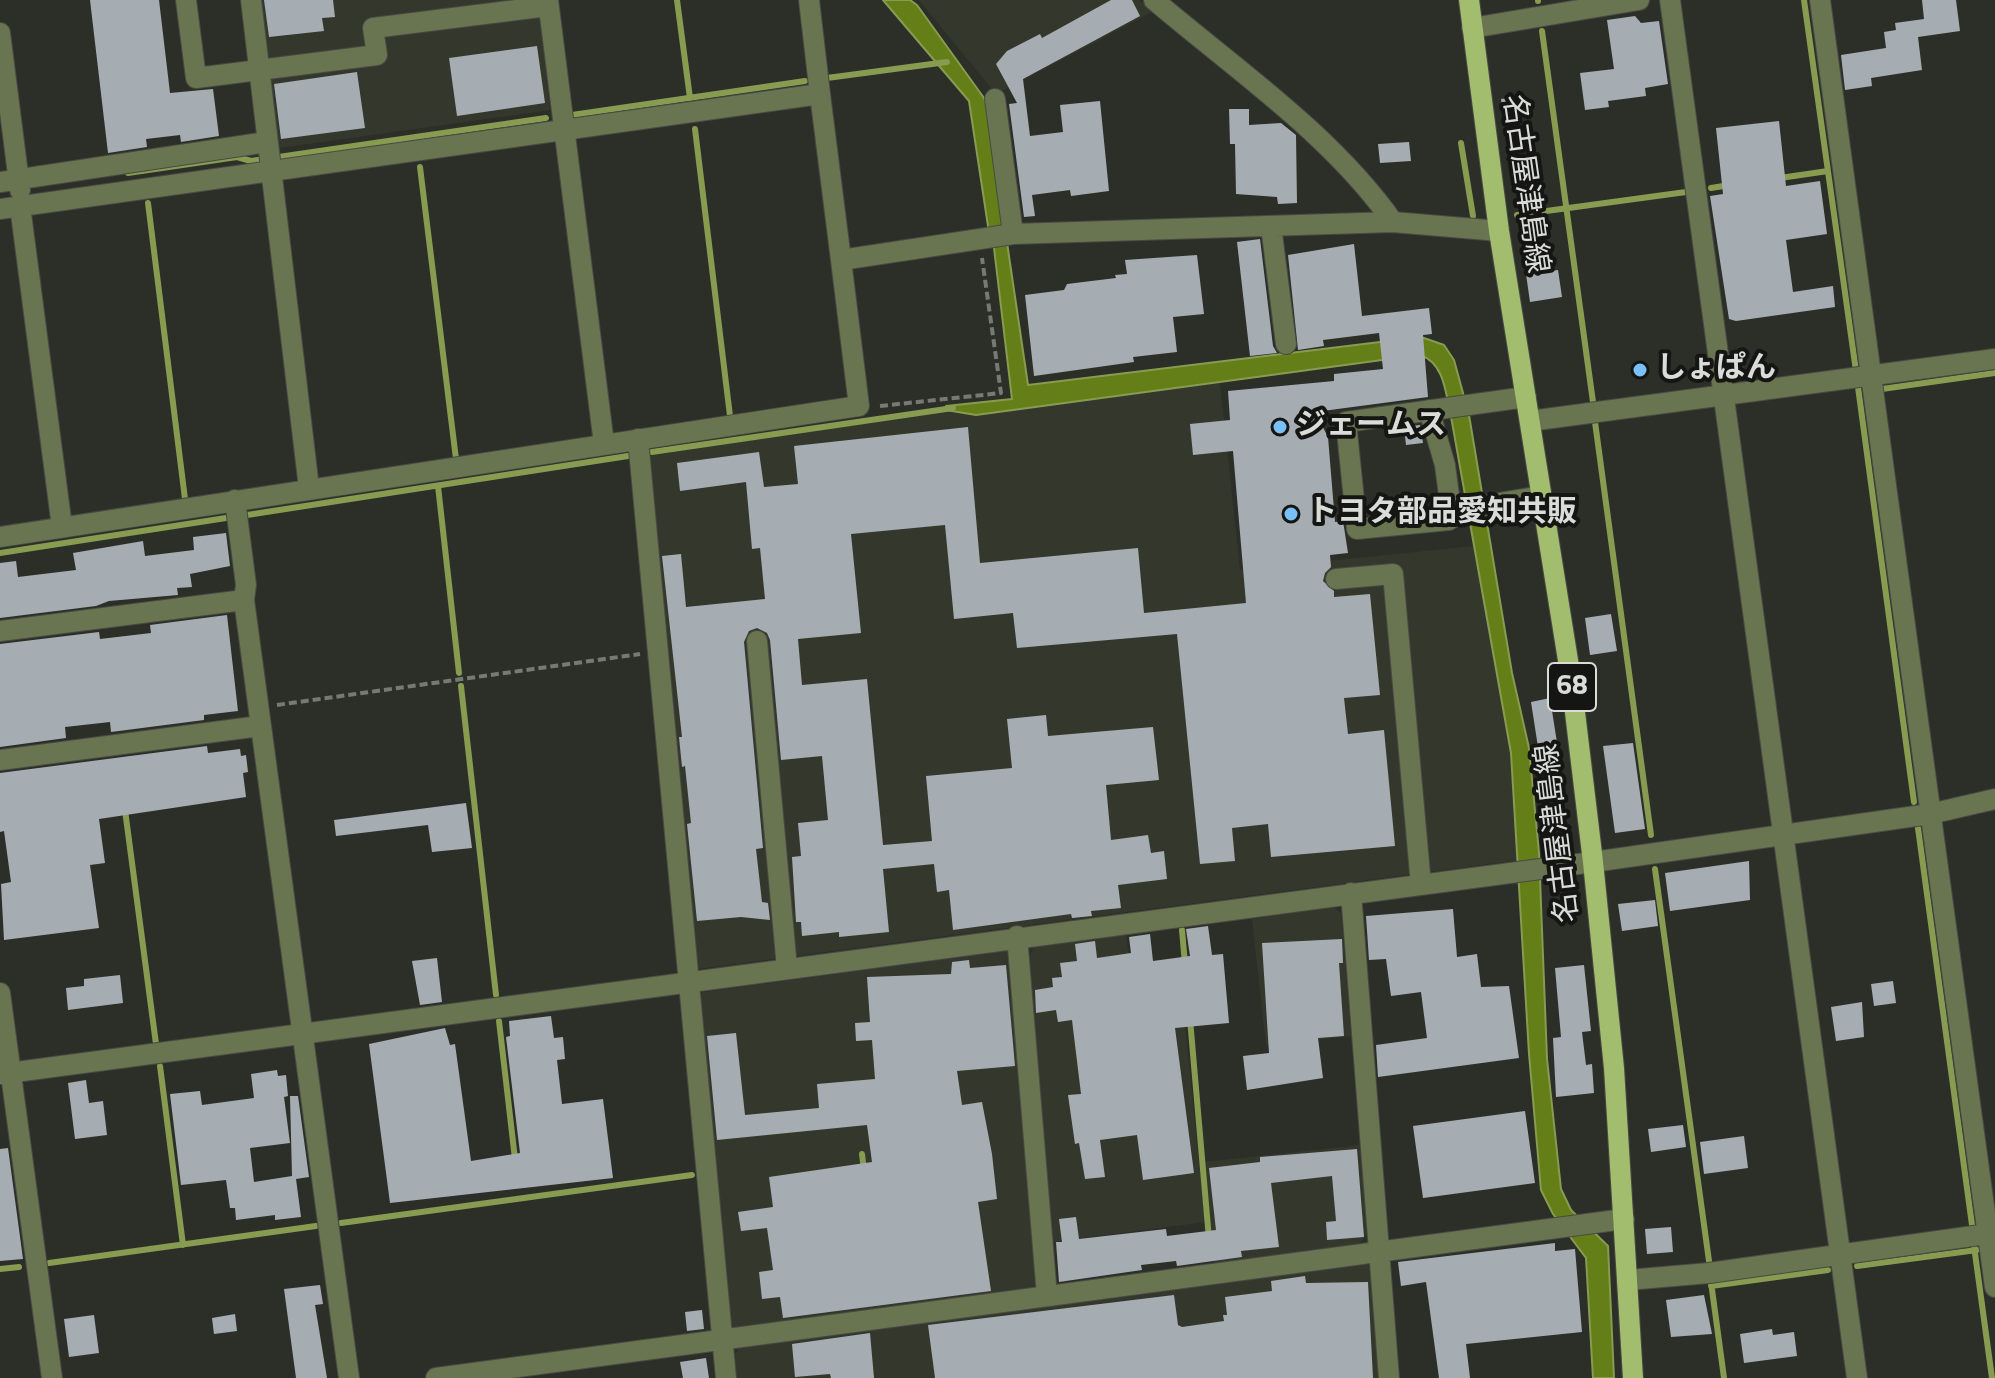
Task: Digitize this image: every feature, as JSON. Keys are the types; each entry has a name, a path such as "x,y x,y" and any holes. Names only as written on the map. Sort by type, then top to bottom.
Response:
{"main road":[{"name":"名古屋津島線","path":"1469,0 1499,231 1571,679 1593,862 1614,1068 1633,1378"}],"street":[{"path":"186,0 196,78 377,55 373,28 548,3 604,444"},
{"path":"251,0 309,488"},
{"path":"0,537 859,406 809,0"},
{"path":"1154,0 1303,125 1372,192 1393,222"},
{"path":"1472,28 1639,0"},
{"path":"1670,0 1857,1378"},
{"path":"1820,0 1930,814 1991,1233 1995,1287"},
{"path":"0,33 9,181 62,527"},
{"path":"9,181 564,131 820,94"},
{"path":"995,99 1012,235"},
{"path":"14,207 269,159"},
{"path":"841,260 1012,235 1393,222 1499,231"},
{"path":"1271,226 1286,344"},
{"path":"1530,421 1995,359"},
{"path":"1526,397 1346,422 1357,529 1541,496"},
{"path":"1437,409 1445,465 1457,513"},
{"path":"638,439 726,1378"},
{"path":"235,500 259,717 349,1378"},
{"path":"1336,579 1393,574 1421,885"},
{"path":"0,631 244,600"},
{"path":"757,641 787,968"},
{"path":"0,760 259,717"},
{"path":"5,1073 303,1036 1017,936 1543,869 1930,814 1995,799"},
{"path":"1351,893 1389,1378"},
{"path":"1017,936 1047,1296"},
{"path":"0,993 5,1073 52,1378"},
{"path":"436,1378 1624,1219"},
{"path":"1628,1280 1991,1233"}],"path":[{"path":"859,406 1001,393 983,239"},
{"path":"259,717 659,652"}],"shaded area":[{"path":"255,0 538,0 550,110 272,149"},
{"path":"883,0 910,0 917,5 984,98 1028,385 1421,337 1444,345 1454,360 1469,415 1512,673 1529,748 1539,853 1547,1059 1561,1189 1571,1210 1608,1246 1614,1378 1593,1378 1586,1258 1553,1214 1541,1190 1529,1054 1511,753 1452,422 1440,373 1428,359 1419,355 976,415 946,410 946,406 1012,399 994,248 969,101"},
{"path":"919,0 1139,0 1154,11 996,94"},
{"path":"1220,383 1240,570 1474,546 1511,753 1519,860 697,969 648,456 946,410 976,415"},
{"path":"1332,907 1341,913 1351,1036 1266,1045 1252,919"},
{"path":"1126,935 1136,1012 1183,1006 1205,1222 1052,1242 1028,960 1034,947"},
{"path":"1012,950 1038,1282 1033,1290 734,1328 730,1325 698,993"},
{"path":"1361,1145 1368,1233 1360,1243 1214,1265 1205,1162"},
{"path":"1364,1262 1373,1270 1381,1378 735,1378 733,1357 740,1347"}],"building":[{"path":"90,0 159,0 170,93 213,89 219,136 181,142 180,135 146,139 147,147 108,153"},
{"path":"264,0 333,0 335,17 322,18 324,31 269,37"},
{"path":"1111,0 1132,0 1140,16 1023,79 1030,136 1063,132 1060,105 1100,101 1109,191 1071,196 1070,190 1032,195 1035,216 1024,217 1009,104 1017,103 996,64 1007,51 1040,34 1042,38"},
{"path":"1922,0 1956,0 1960,31 1918,37 1922,70 1871,78 1872,86 1845,90 1841,55 1886,48 1884,32 1896,30 1895,23 1924,19"},
{"path":"1635,16 1641,23 1659,21 1668,84 1645,88 1646,96 1608,101 1609,107 1585,110 1580,73 1614,69 1607,20"},
{"path":"537,46 545,103 457,116 449,58"},
{"path":"357,72 365,128 281,139 274,84"},
{"path":"1521,97 1524,116 1504,119 1501,99"},
{"path":"1229,109 1249,109 1249,125 1281,123 1296,135 1297,203 1278,204 1277,197 1236,194 1235,144 1230,144"},
{"path":"1779,121 1786,186 1820,181 1827,234 1786,240 1793,292 1833,286 1835,307 1736,321 1729,319 1710,196 1723,194 1716,128"},
{"path":"1409,142 1411,161 1380,163 1378,144"},
{"path":"1260,239 1273,346 1277,353 1250,356 1237,242"},
{"path":"1354,244 1362,316 1429,308 1432,334 1423,335 1428,397 1315,412 1328,437 1335,522 1343,521 1348,553 1330,555 1331,567 1323,581 1334,591 1334,597 1370,594 1380,695 1344,698 1348,734 1384,730 1395,846 1271,857 1268,824 1232,828 1235,861 1200,864 1177,634 1017,648 1013,613 954,619 945,525 851,534 861,633 798,639 802,685 867,679 883,845 932,841 926,776 1012,768 1007,719 1046,715 1048,736 1153,727 1159,780 1106,785 1111,840 1148,835 1151,853 1164,851 1167,879 1118,885 1121,908 1091,911 1092,916 1072,918 1071,914 953,930 949,890 937,892 934,864 883,869 889,932 839,937 839,932 802,936 801,922 796,922 792,857 801,856 798,823 828,820 822,756 781,760 770,640 767,633 757,628 749,631 744,642 763,848 756,849 762,902 768,903 770,920 741,917 697,921 687,824 691,823 685,766 682,767 679,737 682,737 662,556 681,554 686,607 765,599 760,548 752,549 746,482 680,491 677,463 759,452 764,487 798,484 794,446 968,427 980,563 1138,548 1144,613 1246,603 1233,451 1193,455 1190,424 1230,420 1228,391 1334,381 1334,374 1383,369 1379,333 1323,340 1324,346 1298,350 1288,255"},
{"path":"1197,255 1204,314 1173,317 1177,352 1133,357 1134,362 1034,376 1025,295 1064,290 1067,284 1116,278 1115,275 1127,274 1125,260"},
{"path":"1558,270 1562,297 1530,302 1526,274"},
{"path":"1420,425 1423,443 1406,445 1404,427"},
{"path":"226,533 230,566 190,574 192,587 177,588 178,595 109,601 96,606 0,618 0,563 16,561 18,577 76,570 73,553 143,541 145,556 194,550 193,537"},
{"path":"1611,614 1617,651 1590,655 1585,618"},
{"path":"227,615 238,711 204,715 204,720 111,732 110,722 65,727 66,738 0,747 0,644 99,632 100,639 151,633 150,625"},
{"path":"1550,698 1558,749 1545,751 1538,747 1531,702"},
{"path":"1633,743 1645,829 1615,833 1603,746"},
{"path":"207,746 208,753 240,749 241,756 246,755 248,772 243,773 246,797 99,819 105,863 90,865 99,928 4,940 1,884 11,882 4,831 0,832 0,773"},
{"path":"466,803 472,848 432,852 428,825 336,836 334,820"},
{"path":"1749,861 1750,900 1670,911 1665,873"},
{"path":"1655,900 1658,926 1622,931 1618,904"},
{"path":"1453,909 1457,957 1477,954 1481,987 1509,986 1519,1058 1378,1077 1376,1045 1427,1038 1421,992 1391,996 1386,959 1369,960 1366,916"},
{"path":"1208,926 1212,955 1223,954 1229,1023 1175,1028 1194,1173 1143,1180 1137,1135 1100,1140 1105,1177 1085,1179 1079,1143 1075,1144 1068,1095 1081,1094 1072,1020 1058,1022 1056,1010 1036,1013 1035,990 1053,987 1052,978 1062,977 1060,963 1077,961 1075,944 1095,941 1097,958 1131,953 1129,937 1150,934 1153,961 1190,956 1186,929"},
{"path":"1342,939 1343,963 1339,963 1344,1036 1318,1038 1323,1078 1247,1090 1243,1056 1269,1053 1262,943"},
{"path":"437,958 442,1002 420,1005 412,961"},
{"path":"969,960 970,968 1006,965 1015,1066 957,1071 962,1105 982,1102 992,1154 997,1199 978,1202 991,1291 783,1318 780,1297 762,1299 759,1272 773,1270 767,1228 741,1231 738,1212 773,1207 769,1177 872,1162 867,1125 717,1140 707,1036 736,1033 745,1115 819,1108 817,1084 875,1079 872,1040 856,1041 855,1023 870,1022 867,977 951,974 952,962"},
{"path":"1584,965 1591,1031 1582,1032 1586,1065 1592,1064 1594,1093 1556,1097 1553,1038 1561,1037 1555,968"},
{"path":"120,975 123,1003 68,1010 66,988 84,986 84,979"},
{"path":"1893,981 1896,1003 1874,1006 1871,984"},
{"path":"1862,1002 1864,1037 1836,1041 1831,1007"},
{"path":"551,1016 554,1038 563,1037 565,1059 557,1060 562,1104 603,1099 613,1178 390,1203 369,1044 445,1028 450,1045 455,1044 471,1161 520,1153 506,1037 510,1036 509,1021"},
{"path":"277,1070 278,1076 286,1075 288,1096 284,1097 290,1143 250,1148 254,1182 292,1176 290,1096 298,1096 309,1177 296,1179 301,1217 275,1220 275,1215 236,1220 235,1208 230,1208 226,1180 181,1185 170,1094 200,1091 202,1105 254,1098 251,1074"},
{"path":"86,1080 89,1103 103,1101 107,1135 75,1139 68,1083"},
{"path":"1525,1111 1535,1183 1423,1198 1413,1126"},
{"path":"1683,1125 1686,1147 1651,1152 1648,1129"},
{"path":"1744,1136 1748,1168 1704,1174 1700,1142"},
{"path":"8,1148 23,1259 0,1261 0,1149"},
{"path":"1357,1149 1364,1237 1327,1240 1326,1222 1336,1221 1332,1176 1271,1183 1279,1247 1241,1251 1242,1257 1177,1266 1176,1261 1141,1265 1142,1270 1059,1282 1056,1242 1062,1242 1059,1219 1076,1217 1079,1239 1166,1229 1167,1236 1216,1230 1209,1168 1260,1162 1260,1157"},
{"path":"1671,1227 1673,1252 1647,1254 1645,1229"},
{"path":"1555,1243 1555,1251 1575,1249 1582,1332 1466,1344 1470,1378 1439,1378 1426,1282 1401,1286 1398,1262"},
{"path":"1305,1276 1306,1283 1368,1282 1373,1378 935,1378 928,1325 1174,1295 1178,1325 1182,1327 1224,1321 1223,1315 1227,1315 1225,1297 1272,1291 1271,1281"},
{"path":"320,1285 323,1304 315,1305 327,1378 296,1378 284,1289"},
{"path":"1704,1295 1712,1334 1671,1337 1666,1300"},
{"path":"702,1310 704,1329 687,1331 685,1312"},
{"path":"235,1314 237,1331 214,1334 212,1318"},
{"path":"94,1315 99,1353 69,1357 64,1319"},
{"path":"1772,1329 1773,1335 1794,1332 1797,1356 1744,1363 1740,1334"},
{"path":"870,1333 874,1378 831,1378 830,1374 795,1377 792,1344"},
{"path":"706,1358 709,1378 683,1378 680,1362"}],"waterway":[{"path":"677,0 690,98"},
{"path":"1804,0 1856,371"},
{"path":"1542,31 1593,402"},
{"path":"827,78 947,62"},
{"path":"572,115 805,81"},
{"path":"128,173 237,157 251,161 546,118"},
{"path":"695,129 730,416"},
{"path":"1461,143 1473,216"},
{"path":"420,167 456,459"},
{"path":"1780,178 1828,171"},
{"path":"1711,188 1730,185"},
{"path":"1517,215 1686,192"},
{"path":"148,203 185,499"},
{"path":"1882,389 1995,373"},
{"path":"1858,387 1914,802"},
{"path":"652,452 953,408"},
{"path":"1595,422 1651,835"},
{"path":"247,515 628,456"},
{"path":"438,486 459,673"},
{"path":"0,553 226,518"},
{"path":"461,686 496,995"},
{"path":"125,810 156,1044"},
{"path":"1918,828 1972,1225"},
{"path":"1655,869 1709,1261"},
{"path":"1182,930 1185,964"},
{"path":"1190,1019 1209,1239"},
{"path":"499,1021 515,1159"},
{"path":"160,1066 183,1245"},
{"path":"862,1154 864,1171"},
{"path":"341,1223 692,1175"},
{"path":"49,1263 316,1226"},
{"path":"1974,1246 1992,1378"},
{"path":"1857,1266 1977,1250"},
{"path":"0,1269 19,1267"},
{"path":"1711,1286 1828,1270"},
{"path":"1711,1282 1724,1378"}],"place":[{"name":"しょぱん","path":"1640,370"},
{"name":"ジェームス","path":"1280,427"},
{"name":"トヨタ部品愛知共販","path":"1291,514"}]}
